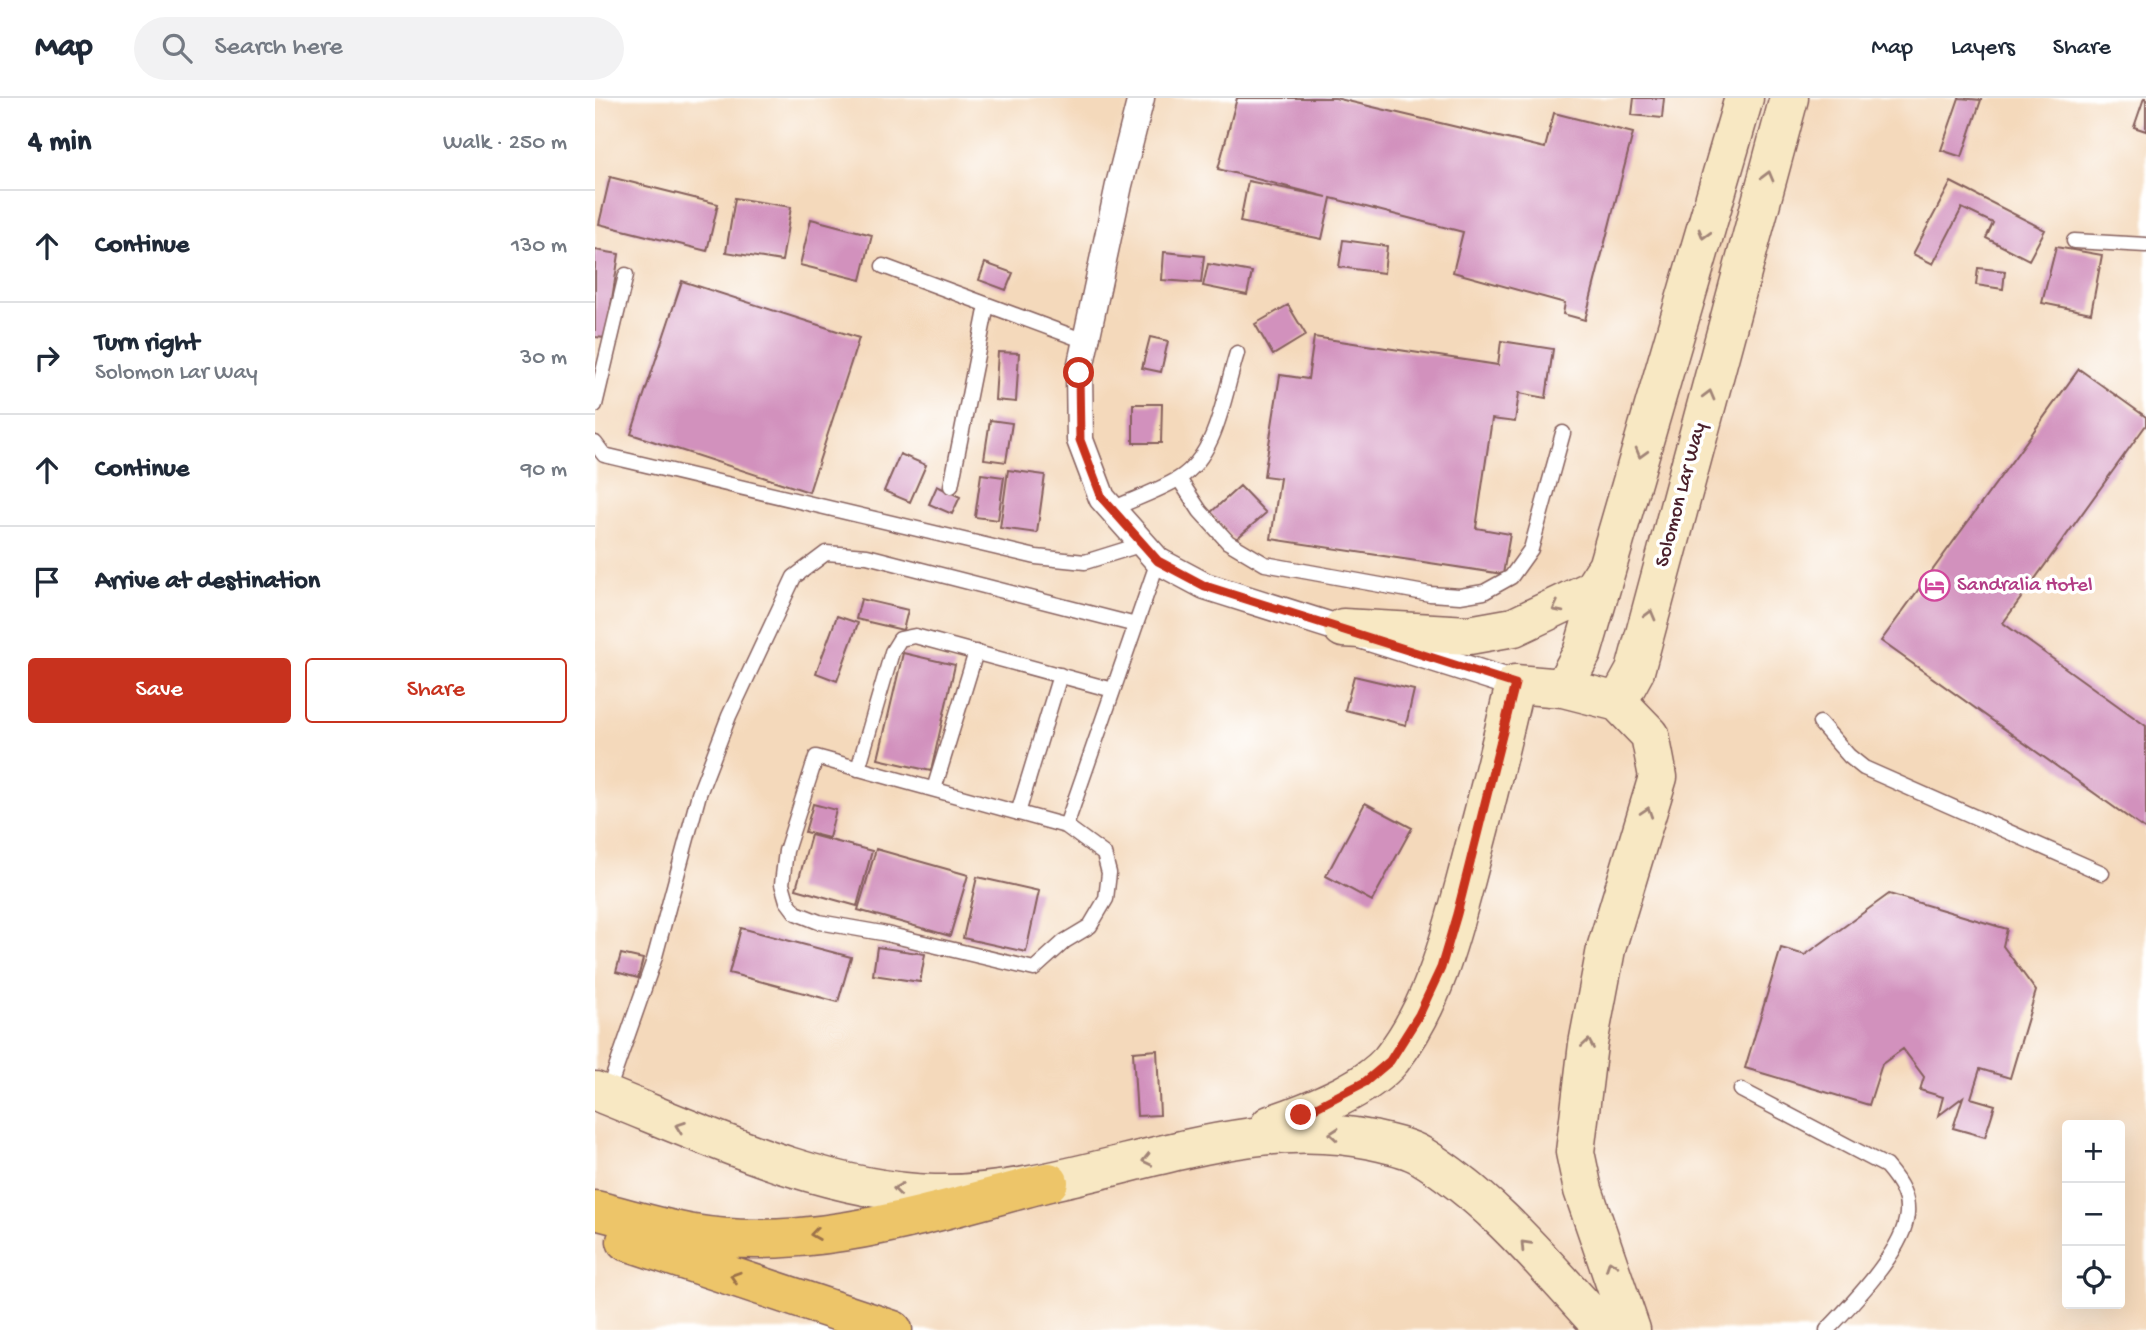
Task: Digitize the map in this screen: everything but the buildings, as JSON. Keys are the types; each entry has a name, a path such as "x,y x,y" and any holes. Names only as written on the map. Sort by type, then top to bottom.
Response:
{"highway":[{"path":"595,1210 694,1234 744,1238 801,1236 918,1216 1049,1182"},
{"path":"595,1232 893,1330"}],"street":[{"path":"1141,98 1079,373 1080,440 1102,498 1151,552 1205,586 1515,684 1563,688 1626,686"},
{"path":"1563,688 1582,653 1744,98"},
{"name":"Solomon Lar Way","path":"1626,686 1789,98"},
{"path":"1343,628 1469,635 1514,627 1592,590 1608,566"},
{"path":"1582,653 1626,686 1650,735 1658,777 1606,949 1588,1044 1575,1152 1583,1190 1631,1330"},
{"path":"1213,1145 1301,1115 1365,1082 1390,1061 1419,1015 1441,968 1488,798 1515,684"},
{"path":"601,1093 659,1119 738,1148 871,1186 933,1194 986,1191 1049,1182 1213,1145 1294,1133 1338,1133 1416,1153 1488,1206 1605,1330"}],"lane":[{"path":"2074,241 2146,245"},
{"path":"883,266 1085,341"},
{"path":"595,405 626,275"},
{"path":"951,486 987,305"},
{"path":"1112,509 1179,479 1196,462 1215,431 1237,353"},
{"path":"1179,479 1199,511 1228,542 1265,564 1430,594 1460,596 1484,592 1511,577 1531,549 1563,433"},
{"path":"595,443 604,455 1036,557 1085,562 1151,552 1136,625 1066,826"},
{"path":"601,1093 654,960 699,794 729,716 794,577 826,553 867,556 1136,625"},
{"path":"858,768 893,652 900,639 915,636 1114,690"},
{"path":"933,789 976,652"},
{"path":"1018,813 1061,675"},
{"path":"1820,723 1849,756 1864,768 2102,873"},
{"path":"816,757 933,789 1066,826 1104,854 1109,873 1106,899 1090,926 1065,941 1034,969 882,933 819,922 796,913 787,901 782,884 786,851 816,757"},
{"path":"1741,1090 1886,1166 1901,1182 1906,1220 1893,1248 1862,1294 1827,1330"}],"place":[{"name":"Sandralia Hotel","path":"1934,586"}],"route":[{"path":"1079,373 1080,440 1102,498 1158,561 1205,586 1515,684 1457,914 1441,968 1419,1015 1390,1061 1365,1082 1301,1115"}]}
